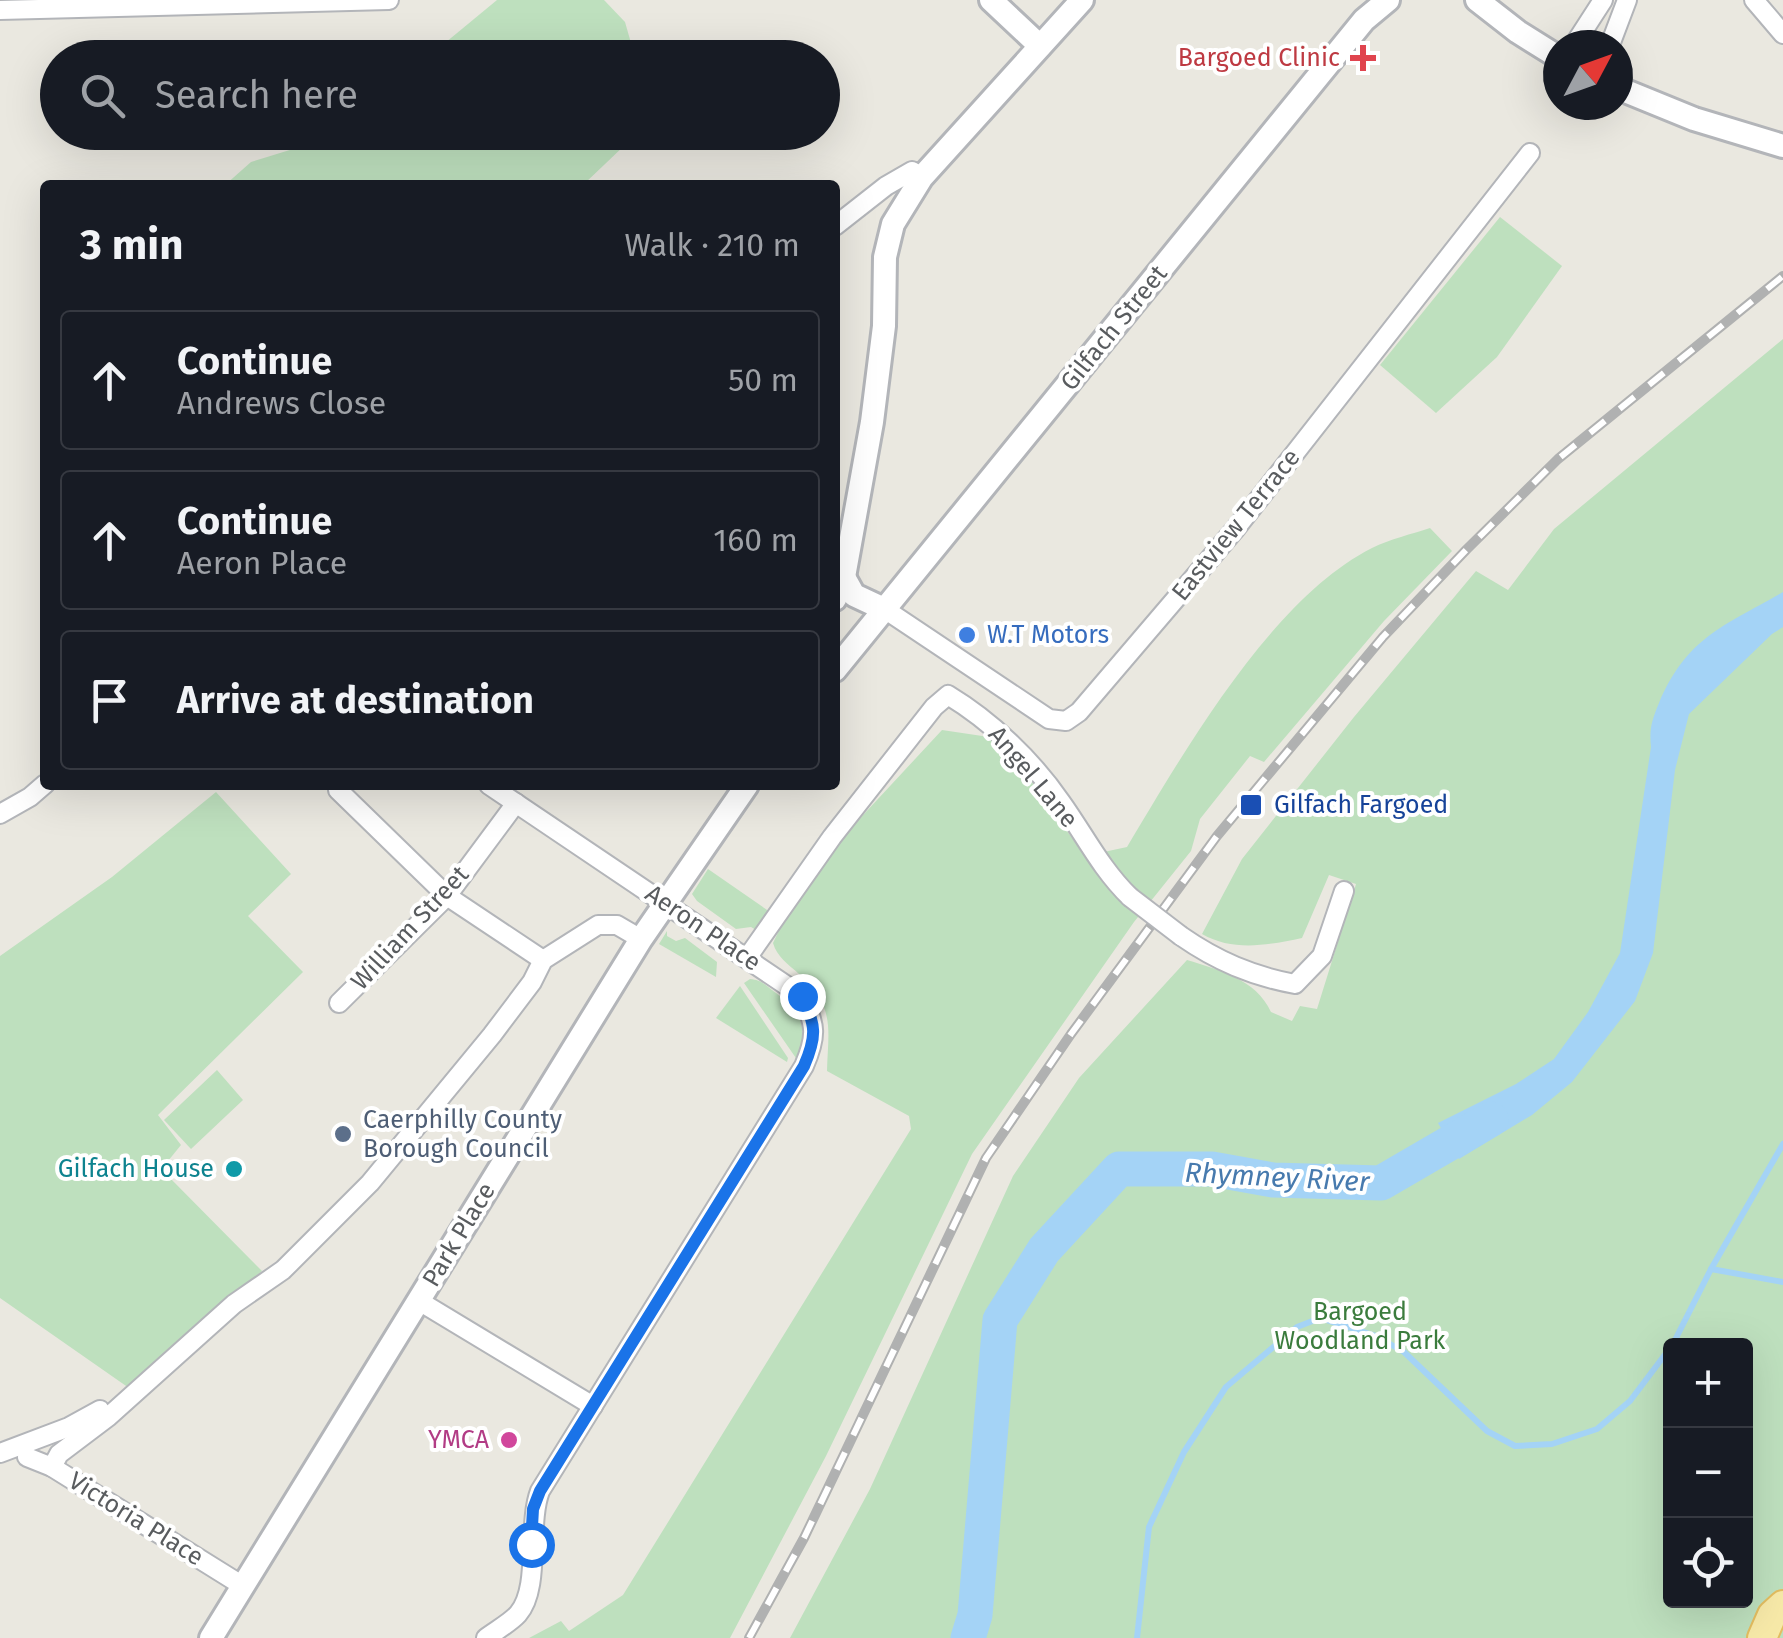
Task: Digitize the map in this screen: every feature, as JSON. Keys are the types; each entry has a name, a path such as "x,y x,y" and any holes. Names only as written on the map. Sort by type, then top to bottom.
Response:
{"main road":[{"path":"1762,1638 1772,1615 1783,1606"}],"street":[{"path":"0,10 88,3 389,0"},
{"path":"991,0 1040,46"},
{"path":"840,586 872,422 884,326 885,257 892,224 922,177 1082,0"},
{"name":"Gilfach Street","path":"840,657 886,610 1364,20 1388,0"},
{"path":"1476,0 1543,48"},
{"path":"1584,30 1604,0"},
{"path":"1616,30 1627,0"},
{"path":"1754,0 1783,34"},
{"path":"1633,94 1773,144"},
{"name":"Eastview Terrace","path":"886,610 1049,720 1066,720 1079,712 1237,528 1530,153"},
{"path":"840,222 912,171 922,177"},
{"path":"844,576 854,594 886,610"},
{"name":"Angel Lane","path":"747,958 832,837 948,694 978,713 1038,775 1130,897 1208,955 1257,977 1295,984 1322,956 1344,892"},
{"path":"0,814 40,788"},
{"path":"338,790 447,896 544,960"},
{"name":"Aeron Place","path":"486,1638 519,1613 529,1587 533,1509 540,1491 801,1072 815,1041 812,1016 802,996 496,790"},
{"name":"Park Place","path":"211,1638 641,939 743,790"},
{"name":"William Street","path":"339,1003 447,896 516,803"},
{"path":"52,1467 59,1454 108,1417 234,1304 283,1270 370,1183 492,1035 544,960 598,925 616,925 641,939"},
{"path":"419,1301 593,1406"},
{"path":"0,1454 68,1428 100,1410"},
{"name":"Victoria Place","path":"27,1457 52,1467 243,1586"}],"green space":[{"path":"497,0 604,0 625,22 630,40 449,40"},
{"path":"290,150 620,150 588,180 231,180 251,162"},
{"path":"1500,217 1562,266 1497,357 1436,413 1380,365"},
{"name":"Bargoed Woodland Park","path":"1783,339 1783,1638 790,1638 870,1489 1013,1176 1079,1078 1187,960 1246,984 1271,1012 1292,1021 1300,1006 1317,1009 1356,884 1329,875 1302,938 1239,945 1202,934 1242,859 1476,571 1508,590 1554,529"},
{"path":"1430,528 1452,551 1384,621 1264,762 1250,756 1200,819 1191,851 1134,922 972,1154 826,1456 730,1638 529,1638 561,1621 569,1631 623,1595 911,1129 909,1116 827,1071 824,1008 811,986 780,956 773,943 785,918 839,841 942,730 989,737 1029,778 1085,856 1127,847 1233,681 1299,603 1335,572 1372,548"},
{"path":"216,792 291,874 248,916 303,972 158,1115 181,1145 168,1161 168,1176 262,1271 129,1388 0,1298 0,956 112,877"},
{"path":"708,869 770,912 756,930 736,929 697,901 692,894"},
{"path":"667,931 667,936 676,941 685,938 717,962 716,977 659,944"},
{"path":"750,979 764,984 796,1012 802,1028 798,1061 744,983"},
{"path":"740,986 788,1058 787,1062 716,1018"},
{"path":"217,1070 243,1100 191,1149 164,1120"}],"water":[{"path":"1783,592 1783,627 1689,714 1675,770 1653,953 1635,1001 1572,1082 1532,1115 1459,1159 1438,1123 1516,1084 1554,1059 1588,1012 1620,953 1650,735 1670,681 1709,636"}],"waterway":[{"name":"Rhymney River","path":"968,1638 975,1615 1000,1320 1044,1250 1119,1169 1212,1169 1273,1180 1381,1183 1491,1119"},
{"path":"1676,1338 1783,1144"},
{"path":"1711,1269 1783,1282"},
{"path":"1137,1638 1149,1527 1184,1452 1226,1387 1297,1327 1320,1318 1376,1336 1404,1352 1487,1431 1515,1446 1552,1444 1597,1429 1630,1401 1663,1357"}],"railway":[{"path":"749,1638 804,1538 986,1158 1071,1034 1217,836 1383,637 1467,549 1558,459 1783,276"}],"place":[{"name":"Bargoed Clinic","path":"1363,58"},
{"name":"W.T Motors","path":"967,635"},
{"name":"Gilfach Fargoed","path":"1251,805"},
{"name":"Caerphilly County Borough Council","path":"343,1134"},
{"name":"Gilfach House","path":"234,1169"},
{"name":"YMCA","path":"509,1440"}],"route":[{"path":"531,1544 533,1509 540,1491 804,1066 815,1041 812,1016 802,996"}]}
